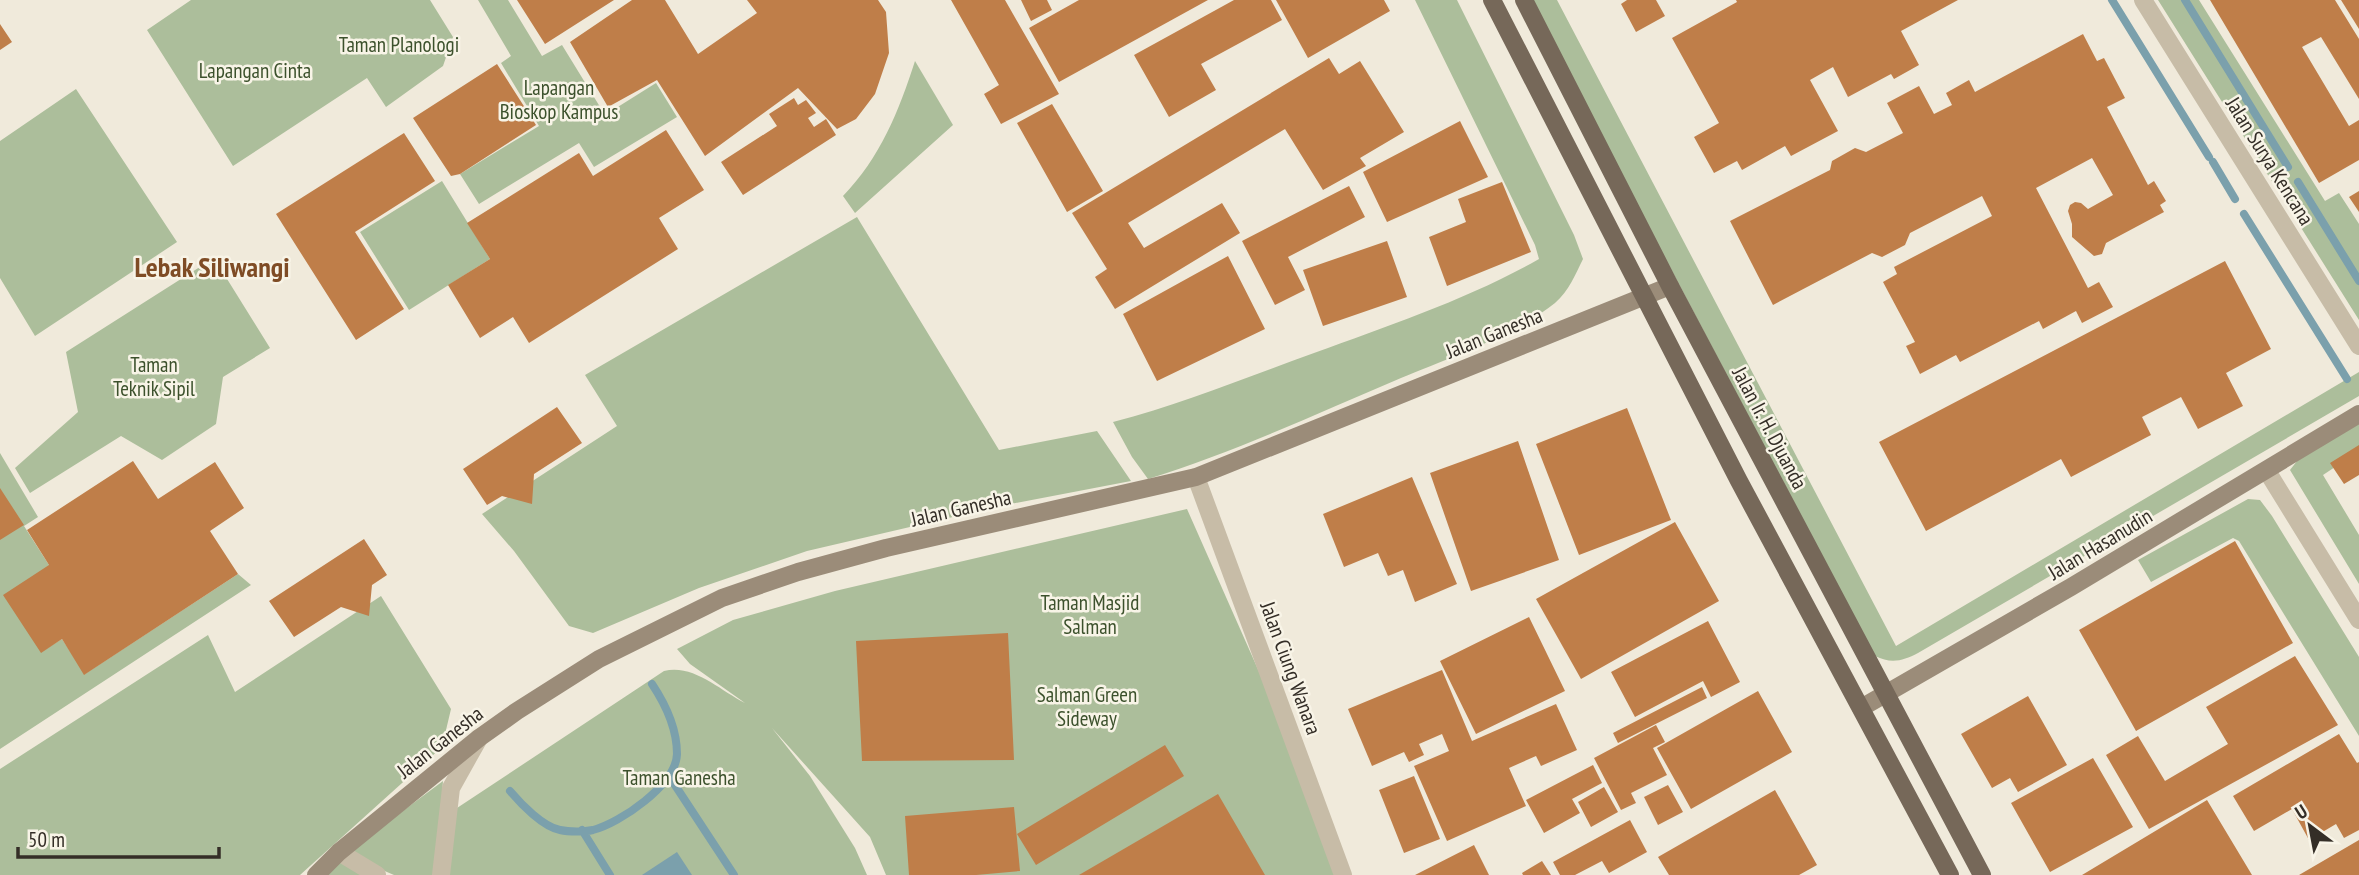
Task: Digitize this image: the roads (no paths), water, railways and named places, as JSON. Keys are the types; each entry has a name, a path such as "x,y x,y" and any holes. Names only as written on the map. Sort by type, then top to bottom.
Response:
{"main road":[{"path":"1492,0 1739,481 1950,875"},
{"name":"Jalan Ir. H. Djuanda","path":"1524,0 1670,286 1982,875"}],"street":[{"name":"Jalan Surya Kencana","path":"2143,0 2359,346"},
{"name":"Jalan Ganesha","path":"316,875 339,852 479,738 599,659 722,598 798,572 886,548 1196,477 1670,286"},
{"name":"Jalan Hasanudin","path":"1861,708 2267,471 2359,414"},
{"path":"2267,471 2359,620"},
{"name":"Jalan Ciung Wanara","path":"1196,477 1343,875"},
{"path":"441,875 451,788 479,738"},
{"path":"339,852 377,875"}],"water":[{"path":"677,852 692,875 642,875"}],"waterway":[{"path":"2112,0 2209,157"},
{"path":"2185,0 2288,167"},
{"path":"2213,162 2235,199"},
{"path":"2298,182 2359,281"},
{"path":"2244,214 2347,379"},
{"path":"510,791 540,820 553,828 568,831 589,831 604,826 645,801 667,778 677,754 670,717 652,684"},
{"path":"669,776 734,875"},
{"path":"582,830 610,875"}],"district":[{"name":"Lebak Siliwangi","path":"212,266"}],"park label":[{"name":"Taman Planologi","path":"399,44"},
{"name":"Lapangan Cinta","path":"255,70"},
{"name":"Lapangan Bioskop Kampus","path":"559,99"},
{"name":"Taman Teknik Sipil","path":"154,376"},
{"name":"Taman Masjid Salman","path":"1090,614"},
{"name":"Salman Green Sideway","path":"1087,706"},
{"name":"Taman Ganesha","path":"679,777"}]}
